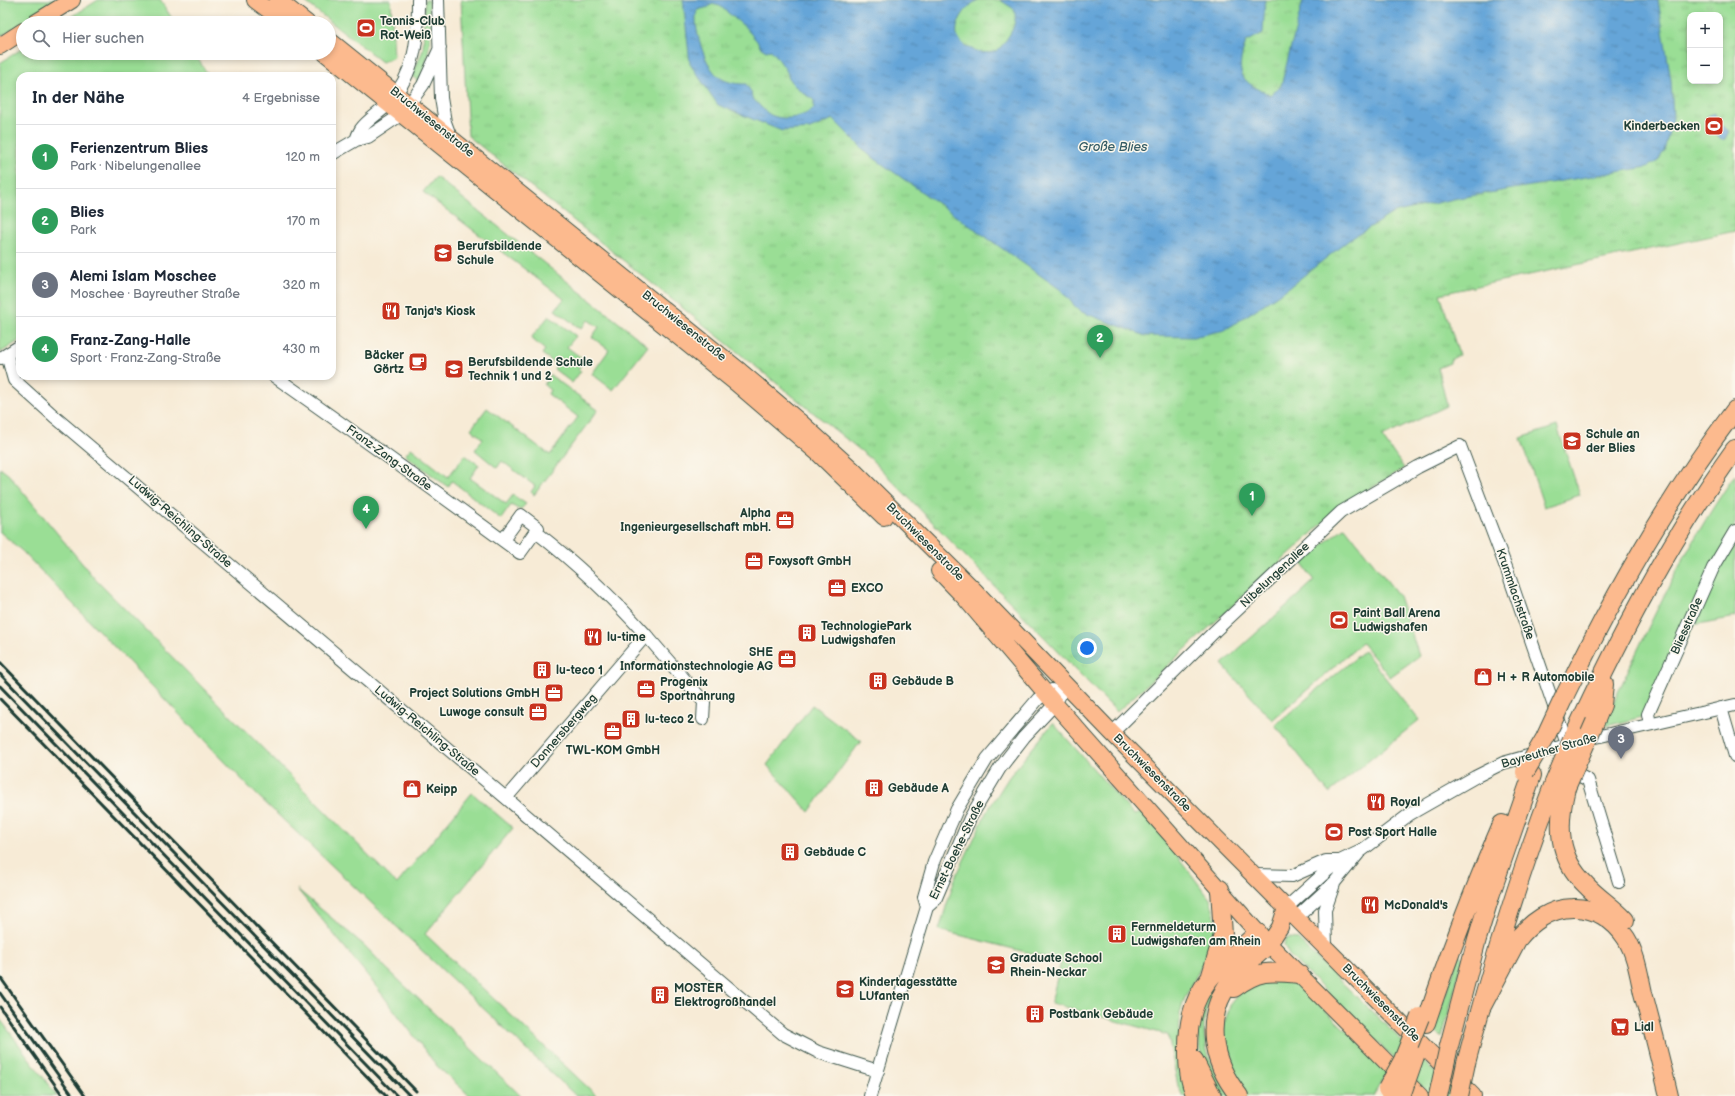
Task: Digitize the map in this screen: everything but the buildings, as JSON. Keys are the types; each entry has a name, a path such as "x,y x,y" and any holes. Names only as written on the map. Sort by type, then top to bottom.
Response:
{"highway":[{"path":"1390,1094 1437,990 1496,840 1529,773 1549,743 1565,695 1598,629 1676,496 1715,436 1735,410"},
{"path":"1670,1096 1630,946 1609,912 1570,864 1564,850 1560,825 1560,786 1570,740 1602,705 1606,667 1654,577 1735,449"},
{"path":"1459,1096 1480,1008 1512,898 1528,851 1560,786 1589,719"},
{"path":"1438,1096 1449,1046 1477,939 1529,773"},
{"path":"1220,889 1220,908 1223,935 1229,969 1214,1021 1213,1042 1224,1074 1239,1096"},
{"path":"1480,1008 1517,940 1523,932 1537,920 1553,912 1569,908 1584,908 1609,912 1625,920 1634,935 1676,1096"},
{"path":"1196,1096 1188,1073 1188,1044 1189,1026 1193,1009 1200,992 1263,939"},
{"path":"1229,969 1299,974"},
{"path":"1188,1044 1212,1096"}],"main road":[{"path":"47,16 72,0"},
{"path":"255,0 277,16"},
{"path":"278,0 298,16"},
{"path":"0,46 16,36"},
{"name":"Bruchwiesenstraße","path":"336,46 406,109 736,382 819,454 938,569 964,597 1050,699 1263,939 1420,1096"},
{"name":"Bruchwiesenstraße","path":"336,60 393,98"},
{"name":"Bruchwiesenstraße","path":"406,109 451,138 728,361 800,421 853,470 1473,1096"},
{"path":"1263,939 1291,913"}],"street":[{"path":"356,140 361,128 393,98 409,72 415,53 418,32 418,0"},
{"path":"438,0 441,98 445,122 451,138"},
{"path":"336,152 356,140 368,137 406,109 423,85 440,48"},
{"path":"3,357 16,349"},
{"name":"Ludwig-Reichling-Straße","path":"3,357 14,380 56,418 783,1034 818,1052 878,1071"},
{"name":"Franz-Zang-Straße","path":"280,380 520,553 536,532"},
{"name":"Nibelungenallee","path":"1112,733 1215,631 1341,512 1418,467 1460,446"},
{"name":"Krummlachstraße","path":"1460,446 1570,740"},
{"path":"503,540 521,515 538,528 536,532 565,554 604,589 704,702 703,719"},
{"name":"Bliesstraße","path":"1650,724 1648,714 1713,568 1735,532"},
{"name":"Donnersbergweg","path":"506,798 646,635"},
{"name":"Ernst-Boehe-Straße","path":"870,1096 927,907 924,897 934,862 957,809 987,759 1014,726 1038,699 1050,699 1066,684"},
{"name":"Bayreuther Straße","path":"1291,913 1328,870 1342,860 1361,851 1410,814 1503,763 1549,743 1650,724 1735,705"},
{"path":"1721,708 1735,756"},
{"path":"1549,743 1557,765 1588,780 1620,882"},
{"name":"Bayreuther Straße","path":"1291,913 1334,883 1361,851"},
{"name":"Bayreuther Straße","path":"1254,875 1292,876 1326,862 1342,860"},
{"name":"Bayreuther Straße","path":"1326,948 1325,910 1334,883"}],"green space":[{"path":"0,0 59,0 33,16 16,16 16,27 0,37"},
{"path":"98,0 160,0 170,16 73,16"},
{"name":"Tennis-Club Rot-Weiß","path":"303,0 391,0 394,57 382,62 336,26 336,16 323,16"},
{"path":"425,0 429,0 430,41 426,61 419,82 412,76 423,50"},
{"path":"461,0 1735,0 1735,231 1440,294 1459,355 1450,360 1450,363 1438,368 1447,406 1382,437 1404,468 1338,509 1117,712 870,458 468,136"},
{"path":"16,53 16,60 199,60 206,72 16,72 16,343 0,353 0,63"},
{"path":"436,177 648,346 613,390 592,374 609,350 592,337 599,327 588,320 581,329 555,310 564,299 423,192"},
{"path":"549,316 576,336 567,347 584,360 578,369 581,371 572,383 554,369 557,365 542,354 545,350 531,338"},
{"path":"550,375 598,410 534,495 531,492 535,486 502,461 497,468 475,450 483,439 471,429 487,408 550,455 578,417 548,394 550,390 544,385"},
{"path":"1557,426 1580,495 1544,507 1521,438"},
{"path":"411,448 448,477 465,455 479,465 470,478 506,504 513,495 526,504 520,510 511,505 501,519 452,481 448,487 405,455"},
{"path":"0,468 9,475 95,579 397,884 472,793 513,828 425,934 597,1096 576,1096 256,794 22,551 0,532"},
{"path":"1735,475 1735,617 1693,625 1654,714 1602,727 1647,630 1679,566 1715,505"},
{"name":"Paint Ball Arena Ludwigshafen","path":"1345,527 1399,596 1419,656 1390,677 1362,643 1272,720 1222,664 1314,581 1301,561"},
{"path":"1364,651 1419,720 1329,793 1275,725"},
{"path":"812,705 861,741 809,812 767,765"},
{"path":"1053,723 1134,815 1144,812 1210,899 1214,912 1216,929 1208,954 1185,997 1180,1013 1179,1048 1191,1096 1183,1096 1178,1086 1168,1035 1051,1003 1061,961 939,930 954,881 986,813 1009,777"},
{"path":"297,889 365,946 386,968 521,1096 470,1096 437,1066 368,976"},
{"path":"1285,939 1297,939 1459,1096 1432,1096 1289,955 1284,945"},
{"path":"1459,956 1463,958 1442,1038 1433,1029"},
{"path":"1223,978 1213,993 1207,1008 1204,1023 1204,1038 1213,1067 1231,1096 1220,1096 1207,1074 1197,1036 1198,1017 1206,994"},
{"path":"1261,978 1296,982 1388,1071 1373,1096 1246,1096 1239,1089 1223,1049 1223,1027 1231,1003 1242,989"},
{"path":"0,1019 6,1027 57,1096 0,1096"}],"water":[{"name":"Große Blies","path":"683,0 978,0 969,6 962,16 957,27 958,38 969,48 979,52 989,53 998,50 1002,46 1010,34 1014,23 1014,9 1000,0 1265,0 1263,33 1246,42 1242,53 1241,70 1243,76 1253,86 1271,95 1281,86 1303,0 1658,0 1671,80 1673,118 1664,151 1658,161 1647,167 1458,198 1393,213 1349,240 1288,288 1225,330 1193,337 1146,336 1079,311 1061,290 868,154 833,119 810,129 782,131 718,105 690,64","holes":["712,4 720,6 745,27 760,47 766,51 771,50 773,52 786,70 791,82 814,100 814,108 806,114 789,118 770,115 752,98 751,92 746,84 729,82 722,79 714,72 709,65 701,46 696,26 696,17 697,10 709,7"]},
{"name":"Kinderbecken","path":"1715,113 1717,125 1719,127 1722,126 1729,131 1725,139 1721,140 1715,132 1709,128 1708,115"}],"railway":[{"path":"0,662 416,1091"},
{"path":"0,674 410,1096"},
{"path":"0,686 397,1096"},
{"path":"0,699 386,1096"},
{"path":"0,977 85,1096"},
{"path":"0,993 73,1096"},
{"path":"0,1007 63,1096"}],"place":[{"name":"Tennis-Club Rot-Weiß","path":"366,28"},
{"name":"Kinderbecken","path":"1714,126"},
{"name":"Berufsbildende Schule","path":"443,253"},
{"name":"Tanja's Kiosk","path":"391,311"},
{"name":"Blies","path":"1100,358"},
{"name":"Bäcker Görtz","path":"418,362"},
{"name":"Berufsbildende Schule Technik 1 und 2","path":"454,369"},
{"name":"Schule an der Blies","path":"1572,441"},
{"name":"Ferienzentrum Blies","path":"1252,516"},
{"name":"Alpha Ingenieurgesellschaft mbH.","path":"785,520"},
{"name":"Franz-Zang-Halle","path":"366,529"},
{"name":"Foxysoft GmbH","path":"754,561"},
{"name":"EXCO","path":"837,588"},
{"name":"Paint Ball Arena Ludwigshafen","path":"1339,620"},
{"name":"TechnologiePark Ludwigshafen","path":"807,633"},
{"name":"lu-time","path":"593,637"},
{"name":"SHE Informationstechnologie AG","path":"787,659"},
{"name":"lu-teco 1","path":"542,670"},
{"name":"H + R Automobile","path":"1483,677"},
{"name":"Gebäude B","path":"878,681"},
{"name":"Progenix Sportnahrung","path":"646,689"},
{"name":"Project Solutions GmbH","path":"554,693"},
{"name":"Luwoge consult","path":"538,712"},
{"name":"lu-teco 2","path":"631,719"},
{"name":"TWL-KOM GmbH","path":"613,731"},
{"name":"Alemi Islam Moschee","path":"1621,759"},
{"name":"Gebäude A","path":"874,788"},
{"name":"Keipp","path":"412,789"},
{"name":"Royal","path":"1376,802"},
{"name":"Post Sport Halle","path":"1334,832"},
{"name":"Gebäude C","path":"790,852"},
{"name":"McDonald's","path":"1370,905"},
{"name":"Fernmeldeturm Ludwigshafen am Rhein","path":"1117,934"},
{"name":"Graduate School Rhein-Neckar","path":"996,965"},
{"name":"Kindertagesstätte LUfanten","path":"845,989"},
{"name":"MOSTER Elektrogroßhandel","path":"660,995"},
{"name":"Postbank Gebäude","path":"1035,1014"},
{"name":"Lidl","path":"1620,1027"}]}
